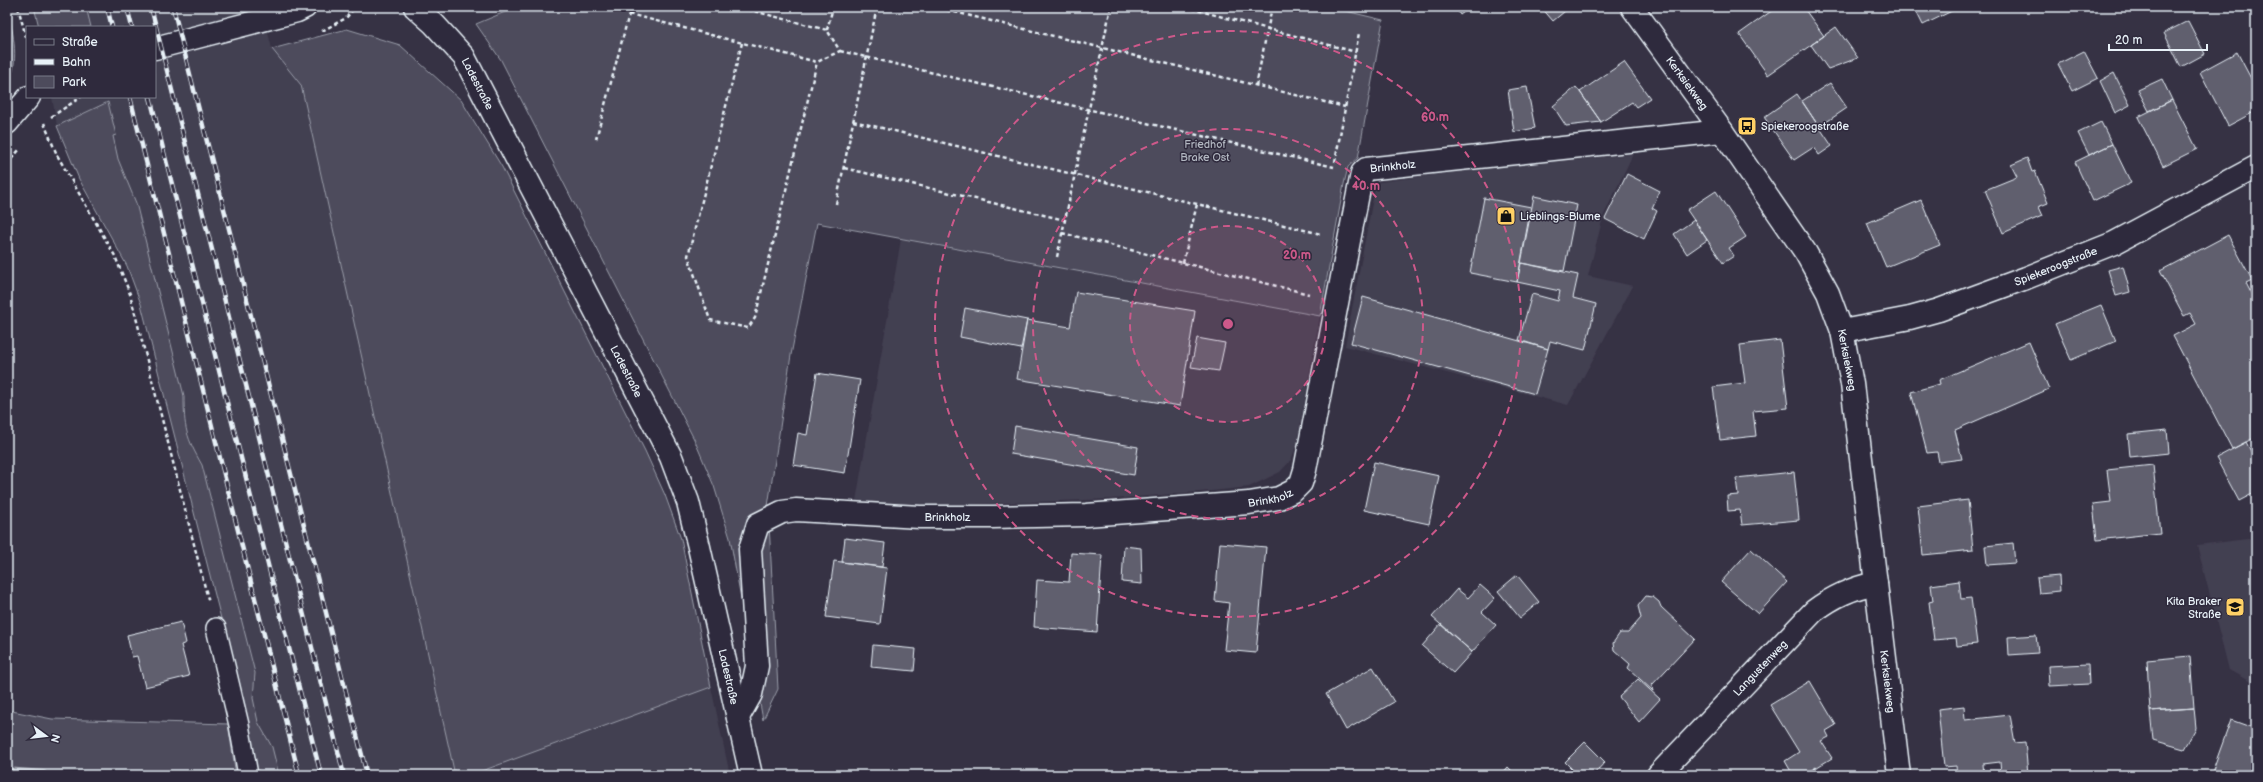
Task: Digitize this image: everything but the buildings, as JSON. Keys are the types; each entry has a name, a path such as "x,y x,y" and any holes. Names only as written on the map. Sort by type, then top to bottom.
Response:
{"street":[{"path":"156,48 297,11 305,7"},
{"name":"Ladestraße","path":"414,7 434,24 464,57 671,457 688,502 751,775"},
{"name":"Kerksiekweg","path":"1632,7 1722,131 1806,253 1828,293 1842,331 1852,384 1899,775"},
{"path":"7,123 28,98"},
{"name":"Brinkholz","path":"738,717 751,694 757,666 750,549 758,524 782,512 796,510 920,517 1086,515 1249,503 1279,498 1293,491 1301,483 1306,470 1362,173 1371,167 1722,131"},
{"name":"Spiekeroogstraße","path":"1842,331 1910,318 1939,310 2026,278 2114,243 2256,167"},
{"name":"Langustenweg","path":"1658,775 1814,611 1843,592 1855,587 1876,583"}],"lane":[{"path":"216,628 239,725 248,775"}],"path":[{"path":"18,7 26,37"},
{"path":"596,139 631,7"},
{"path":"738,7 827,30 840,51"},
{"path":"827,30 833,7"},
{"path":"836,204 877,7"},
{"path":"934,7 1345,107"},
{"path":"1057,257 1111,7"},
{"path":"1185,7 1356,52"},
{"path":"1256,86 1272,7"},
{"path":"629,14 817,62 840,51 1362,173"},
{"path":"742,43 688,256 710,320 748,328 755,318 817,62"},
{"path":"42,116 43,122 58,155 115,256 130,294 216,628"},
{"path":"854,121 1321,234"},
{"path":"844,168 1064,220"},
{"path":"1184,263 1197,204"},
{"path":"1062,233 1309,295"}],"shaded area":[{"path":"34,7 262,7 272,49 301,85 455,775 257,775 247,721 141,304 127,266 79,179 57,126 52,98 156,98 156,26 39,26"},
{"path":"1633,154 1603,217 1588,276 1633,286 1568,405 1345,346 1375,188 1379,182 1471,170"},
{"path":"901,239 1320,316 1297,444 1291,460 1280,472 1249,487 1211,491 1111,499 924,506 856,501"},
{"name":"Kita Braker Straße","path":"2256,538 2256,685 2229,670 2197,545"},
{"path":"711,687 730,775 471,775"}],"green space":[{"path":"34,7 86,7 91,26 39,26"},
{"name":"Friedhof Brake Ost","path":"517,7 1329,7 1383,20 1358,158 1348,167 1320,316 817,223 791,355 768,506 778,689 763,720 730,538 714,486 694,439 501,60 476,24"},
{"path":"7,9 14,39 15,58 11,78 7,87"},
{"path":"347,29 400,45 461,100 502,167 645,451 665,495 681,539 711,687 471,775 455,775 301,85 272,49"},
{"path":"108,102 116,135 113,136 118,159 136,203 184,396 185,425 192,447 202,465 255,673 253,698 258,722 272,747 279,775 257,775 247,721 141,304 127,266 79,179 57,126"},
{"path":"7,710 52,719 228,724 236,775 7,775"}],"waterway":[{"path":"7,772 43,775"}],"railway":[{"path":"107,7 112,26"},
{"path":"127,7 132,26"},
{"path":"151,7 156,26"},
{"path":"173,7 367,775"},
{"path":"156,27 344,775"},
{"path":"130,98 299,775"},
{"path":"150,98 321,775"}],"place":[{"name":"Spiekeroogstraße","path":"1747,126"},
{"name":"Lieblings-Blume","path":"1506,216"},
{"name":"Kita Braker Straße","path":"2235,607"}]}
